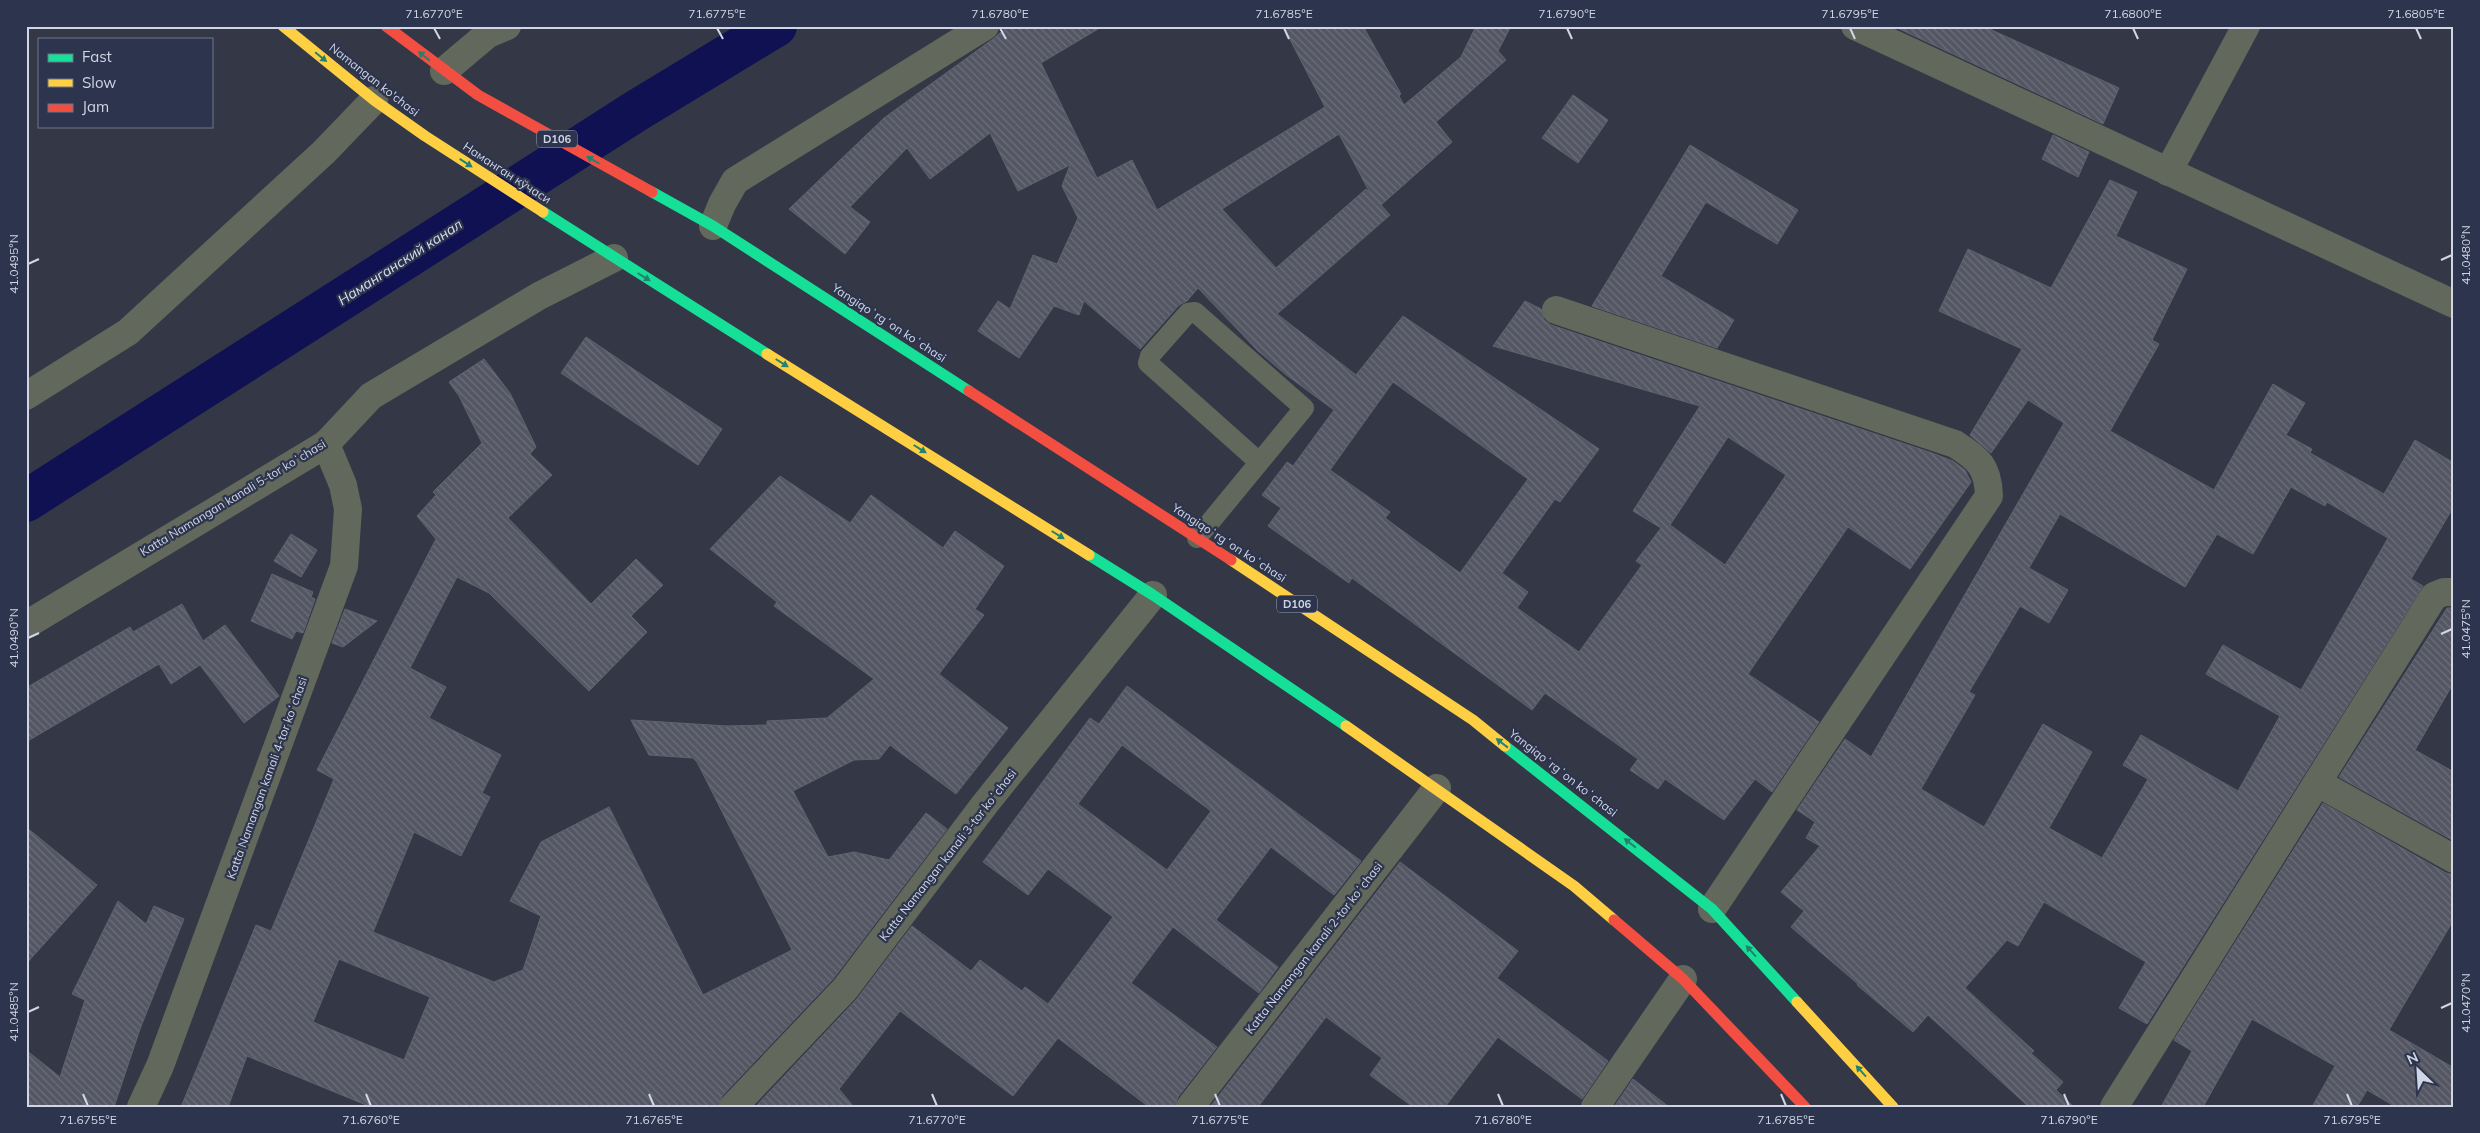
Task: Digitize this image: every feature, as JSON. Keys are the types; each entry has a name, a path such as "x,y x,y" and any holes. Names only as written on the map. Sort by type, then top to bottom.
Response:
{"main road":[{"name":"Namangan ko'chasi","path":"283,26 374,100 425,136"},
{"name":"D106","path":"386,26 444,72"},
{"name":"Yangiqoʻrgʻon koʻchasi","path":"444,72 478,94 635,184 713,226 1197,538 1473,720 1712,909 1894,1107"},
{"name":"Наманган кўчаси","path":"425,136 614,258"},
{"path":"614,258 1153,595 1437,788 1574,886 1684,979 1805,1107"}],"street":[{"path":"444,72 488,34 507,26"},
{"path":"713,226 722,204 735,181 985,26"},
{"path":"1855,26 2454,304"},
{"path":"2168,172 2246,26"},
{"path":"26,396 128,332 324,152 374,100"},
{"name":"Katta Namangan kanali 5-tor koʻchasi","path":"26,625 326,444 371,396 539,296 614,258"},
{"path":"1556,310 1955,444 1977,458 1988,477 1989,496 1712,909"},
{"name":"Katta Namangan kanali 4-tor koʻchasi","path":"142,1107 167,1047 344,566 348,509 343,485 326,444"},
{"path":"2114,1107 2434,596 2444,592 2454,592"},
{"name":"Katta Namangan kanali 3-tor koʻchasi","path":"733,1107 845,989 986,804 1153,595"},
{"path":"2318,783 2454,859"},
{"name":"Katta Namangan kanali 2-tor koʻchasi","path":"1190,1107 1437,788"},
{"path":"1595,1107 1684,979"}],"lane":[{"path":"1197,538 1260,462 1304,408 1195,312 1188,313 1150,356 1148,363 1260,462"}],"building":[{"path":"1008,26 1103,26 1041,63 1097,178 1132,160 1157,210 1325,107 1283,26 1363,26 1401,94 1399,96 1404,105 1461,57 1476,26 1511,26 1498,51 1506,60 1436,122 1452,142 1381,205 1390,215 1277,314 1356,375 1403,316 1599,449 1560,502 1555,499 1502,573 1528,592 1517,608 1579,652 1642,565 1636,561 1661,528 1633,511 1700,406 1493,346 1525,301 1541,309 1544,320 1551,325 1932,453 1953,461 1965,470 1971,482 1910,569 1848,527 1748,674 1819,722 1772,792 1755,779 1724,820 1665,779 1658,789 1630,770 1638,759 1545,693 1532,710 1352,578 1349,583 1268,526 1281,508 1262,495 1287,462 1293,466 1334,410 1285,374 1257,350 1198,288 1187,301 1179,305 1140,349 1084,301 1079,315 1054,306 1019,358 978,331 998,301 1010,309 1033,255 1057,264 1078,218 1062,186 1070,165 1018,191 990,133 930,179 907,148 850,207 870,222 845,254 789,209 884,118 993,39","holes":["1339,134 1370,193 1366,189 1276,268 1222,209","1393,382 1528,479 1460,573 1385,518 1390,512 1330,470","1728,437 1786,475 1725,565 1670,525"]},
{"path":"1893,26 1983,26 2119,88 2103,124"},
{"path":"1573,95 1608,120 1578,163 1542,138"},
{"path":"2053,135 2089,152 2078,177 2042,159"},
{"path":"1690,145 1798,210 1777,244 1706,202 1661,276 1734,320 1717,348 1592,306"},
{"path":"2110,180 2137,192 2116,236 2187,269 2152,340 2159,344 2110,431 2214,490 2273,384 2305,403 2286,435 2312,449 2310,453 2384,494 2415,440 2454,463 2454,506 2411,579 2423,586 2147,1024 2119,1008 2146,962 2044,902 2018,946 2007,940 1965,988 2034,1051 2031,1053 2063,1082 2056,1090 2074,1107 2029,1107 1928,1015 1913,1032 1791,927 1804,911 1781,892 1820,846 1806,838 1815,822 1797,810 1845,739 1871,757 2064,423 2028,400 1991,453 1970,435 2022,349 1939,311 1968,249 2051,288","holes":["2291,487 2325,506 2327,502 2388,538 2301,690 2223,645 2206,674 2280,716 2238,791 2141,735 2123,765 2148,779 2102,858 2049,828 2092,752 2043,724 1984,827 1921,789 1975,695 1969,692 2020,606 2049,623 2068,590 2029,568 2060,514 2185,587 2217,534 2253,554"]},
{"path":"586,337 722,429 698,465 561,373"},
{"path":"484,359 510,393 536,447 530,454 552,475 508,518 591,604 636,559 663,585 631,616 647,632 589,691 489,593 457,577 410,668 446,687 429,718 501,755 482,793 490,797 461,856 414,832 373,932 494,982 523,970 541,916 510,901 541,842 609,807 703,995 792,950 697,762 693,758 649,755 631,720 727,726 767,725 767,721 827,718 874,679 774,606 777,602 710,549 780,476 850,523 871,495 943,548 955,531 1004,566 975,609 984,615 939,674 1008,728 956,794 890,745 879,759 854,760 793,791 828,857 854,852 889,860 926,813 947,829 833,979 722,1096 718,1107 371,1107 247,1056 228,1107 181,1107 256,925 271,931 334,779 317,770 436,539 417,516 436,495 433,492 482,443 459,396 449,382","holes":["339,959 430,997 404,1060 313,1022"]},
{"path":"291,534 317,550 301,577 274,561"},
{"path":"272,574 313,592 311,597 315,599 303,633 296,631 292,639 251,621"},
{"path":"182,604 203,641 225,625 279,696 244,723 200,665 171,684 159,664 26,742 26,688 130,627 133,632"},
{"path":"2447,608 2454,608 2454,682 2415,750 2454,772 2454,841 2339,777"},
{"path":"345,609 377,621 343,647 332,643"},
{"path":"1127,686 1361,861 1334,895 1271,847 1216,920 1278,967 1259,993 1173,927 1131,983 1217,1047 1178,1097 1175,1107 1149,1107 1058,1038 1013,1096 900,1011 839,1089 854,1107 755,1107 856,1000 912,926 971,971 980,960 1022,991 1025,987 1048,1004 1113,917 1048,869 1028,895 983,862 1090,718 1099,724","holes":["1122,745 1211,811 1167,870 1078,804"]},
{"path":"2323,803 2446,873 2454,875 2454,919 2389,1030 2454,1068 2454,1107 2396,1107 2367,1090 2357,1107 2312,1107 2335,1066 2252,1019 2203,1107 2161,1107 2192,1051 2174,1040"},
{"path":"26,827 97,885 26,964"},
{"path":"1400,862 1518,951 1497,978 1608,1061 1582,1099 1498,1037 1445,1107 1413,1107 1370,1075 1382,1058 1326,1017 1258,1107 1210,1107"},
{"path":"118,901 146,924 154,906 184,919 140,1029 114,1107 26,1107 26,1050 60,1077 85,1000 72,994"},
{"path":"1633,1079 1669,1107 1614,1107"}],"waterway":[{"name":"Наманганский канал","path":"26,501 636,111 776,26"}],"traffic: fast":[{"path":"652,192 713,226 969,391"},
{"path":"543,212 767,354"},
{"path":"1089,555 1153,595 1346,726"},
{"path":"1505,746 1712,909 1797,1002"}],"traffic: slow":[{"path":"283,26 374,100 425,136 543,212"},
{"path":"767,354 1089,555"},
{"path":"1231,560 1473,720 1505,746"},
{"path":"1346,726 1574,886 1614,920"},
{"path":"1797,1002 1893,1107"}],"traffic: jam":[{"path":"386,26 478,95 652,192"},
{"path":"969,391 1231,560"},
{"path":"1614,920 1683,979 1805,1107"}]}
